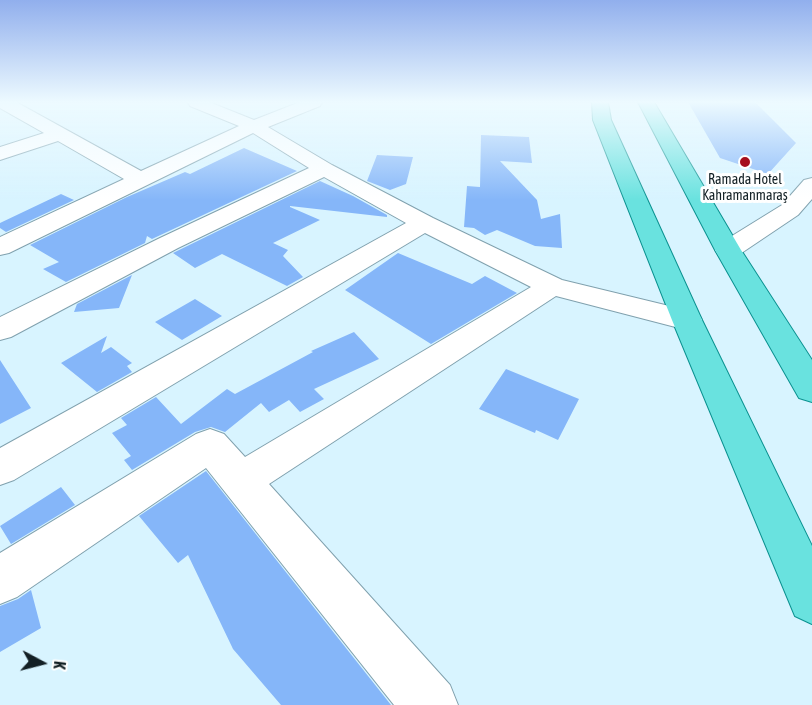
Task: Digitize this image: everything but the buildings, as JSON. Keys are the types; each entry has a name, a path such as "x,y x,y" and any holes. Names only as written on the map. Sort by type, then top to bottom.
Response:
{"main road":[{"path":"608,135 687,320 812,599"},
{"path":"662,135 728,250 812,389"}],"street":[{"path":"0,154 57,135"},
{"path":"62,135 141,180"},
{"path":"0,247 235,135"},
{"path":"268,135 324,169 424,223 552,286 687,320"},
{"path":"0,330 169,243 324,169"},
{"path":"728,250 801,214 812,185"},
{"path":"0,468 424,223"},
{"path":"240,481 552,286"},
{"path":"0,580 210,446 430,705"}],"place":[{"name":"Ramada Hotel Kahramanmaraş","path":"745,162"}]}
